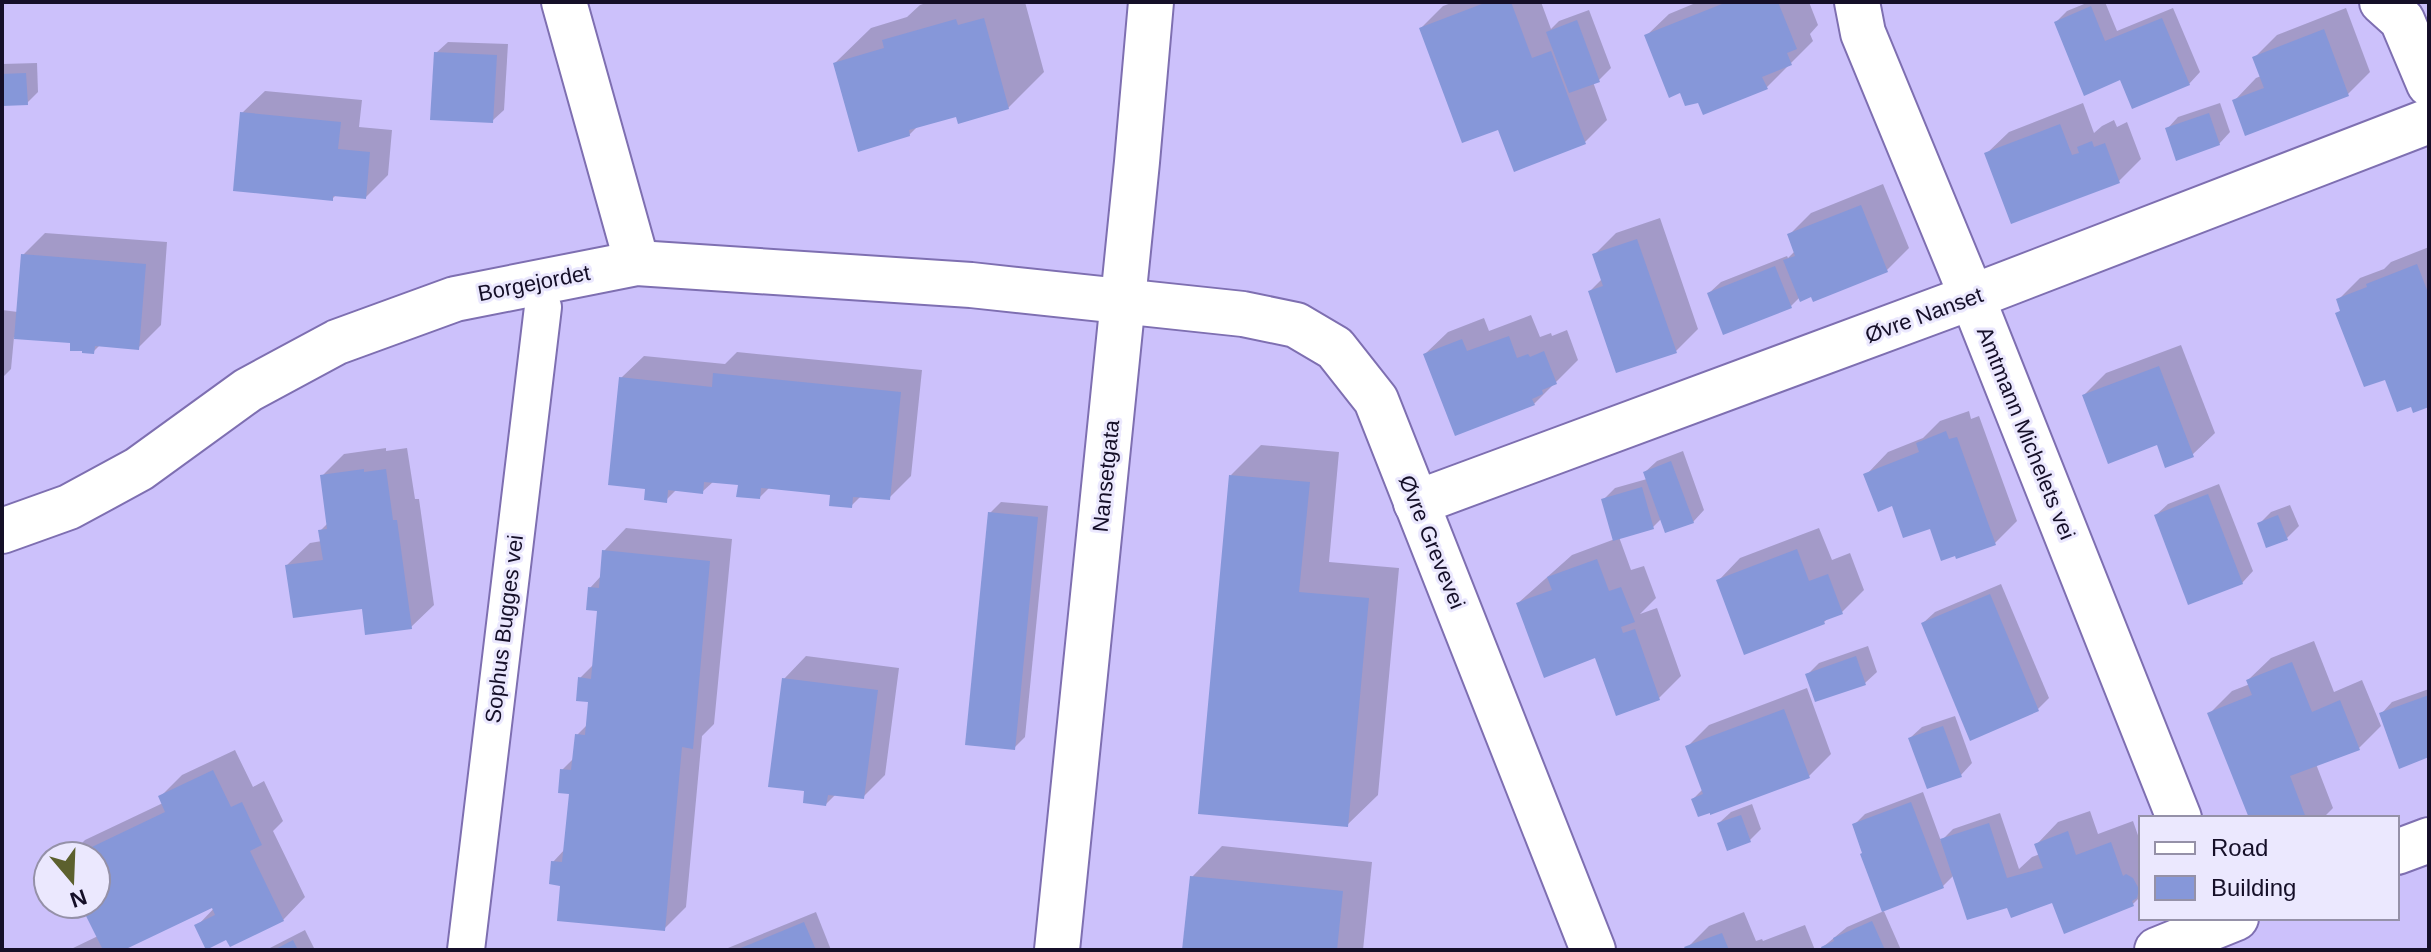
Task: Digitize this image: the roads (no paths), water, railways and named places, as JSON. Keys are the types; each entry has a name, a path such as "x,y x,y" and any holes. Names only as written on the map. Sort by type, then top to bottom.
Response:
{"street":[{"path":"564,2 637,263"},
{"name":"Nansetgata","path":"1057,950 1151,2"},
{"name":"Amtmann Michelets vei","path":"1857,2 1863,33 1972,297 2178,816"},
{"path":"2382,2 2402,20 2429,84"},
{"name":"Øvre Nanset","path":"1416,503 1972,297 2429,121"},
{"name":"Borgejordet","path":"2,531 69,507 139,469 248,390 337,342 455,299 637,263 971,285 1123,300"},
{"name":"Øvre Grevevei","path":"1123,300 1243,314 1296,325 1335,348 1376,400 1593,950"},
{"name":"Sophus Bugges vei","path":"466,950 543,307"},
{"path":"2399,851 2429,840"},
{"path":"2157,950 2225,928"}]}
